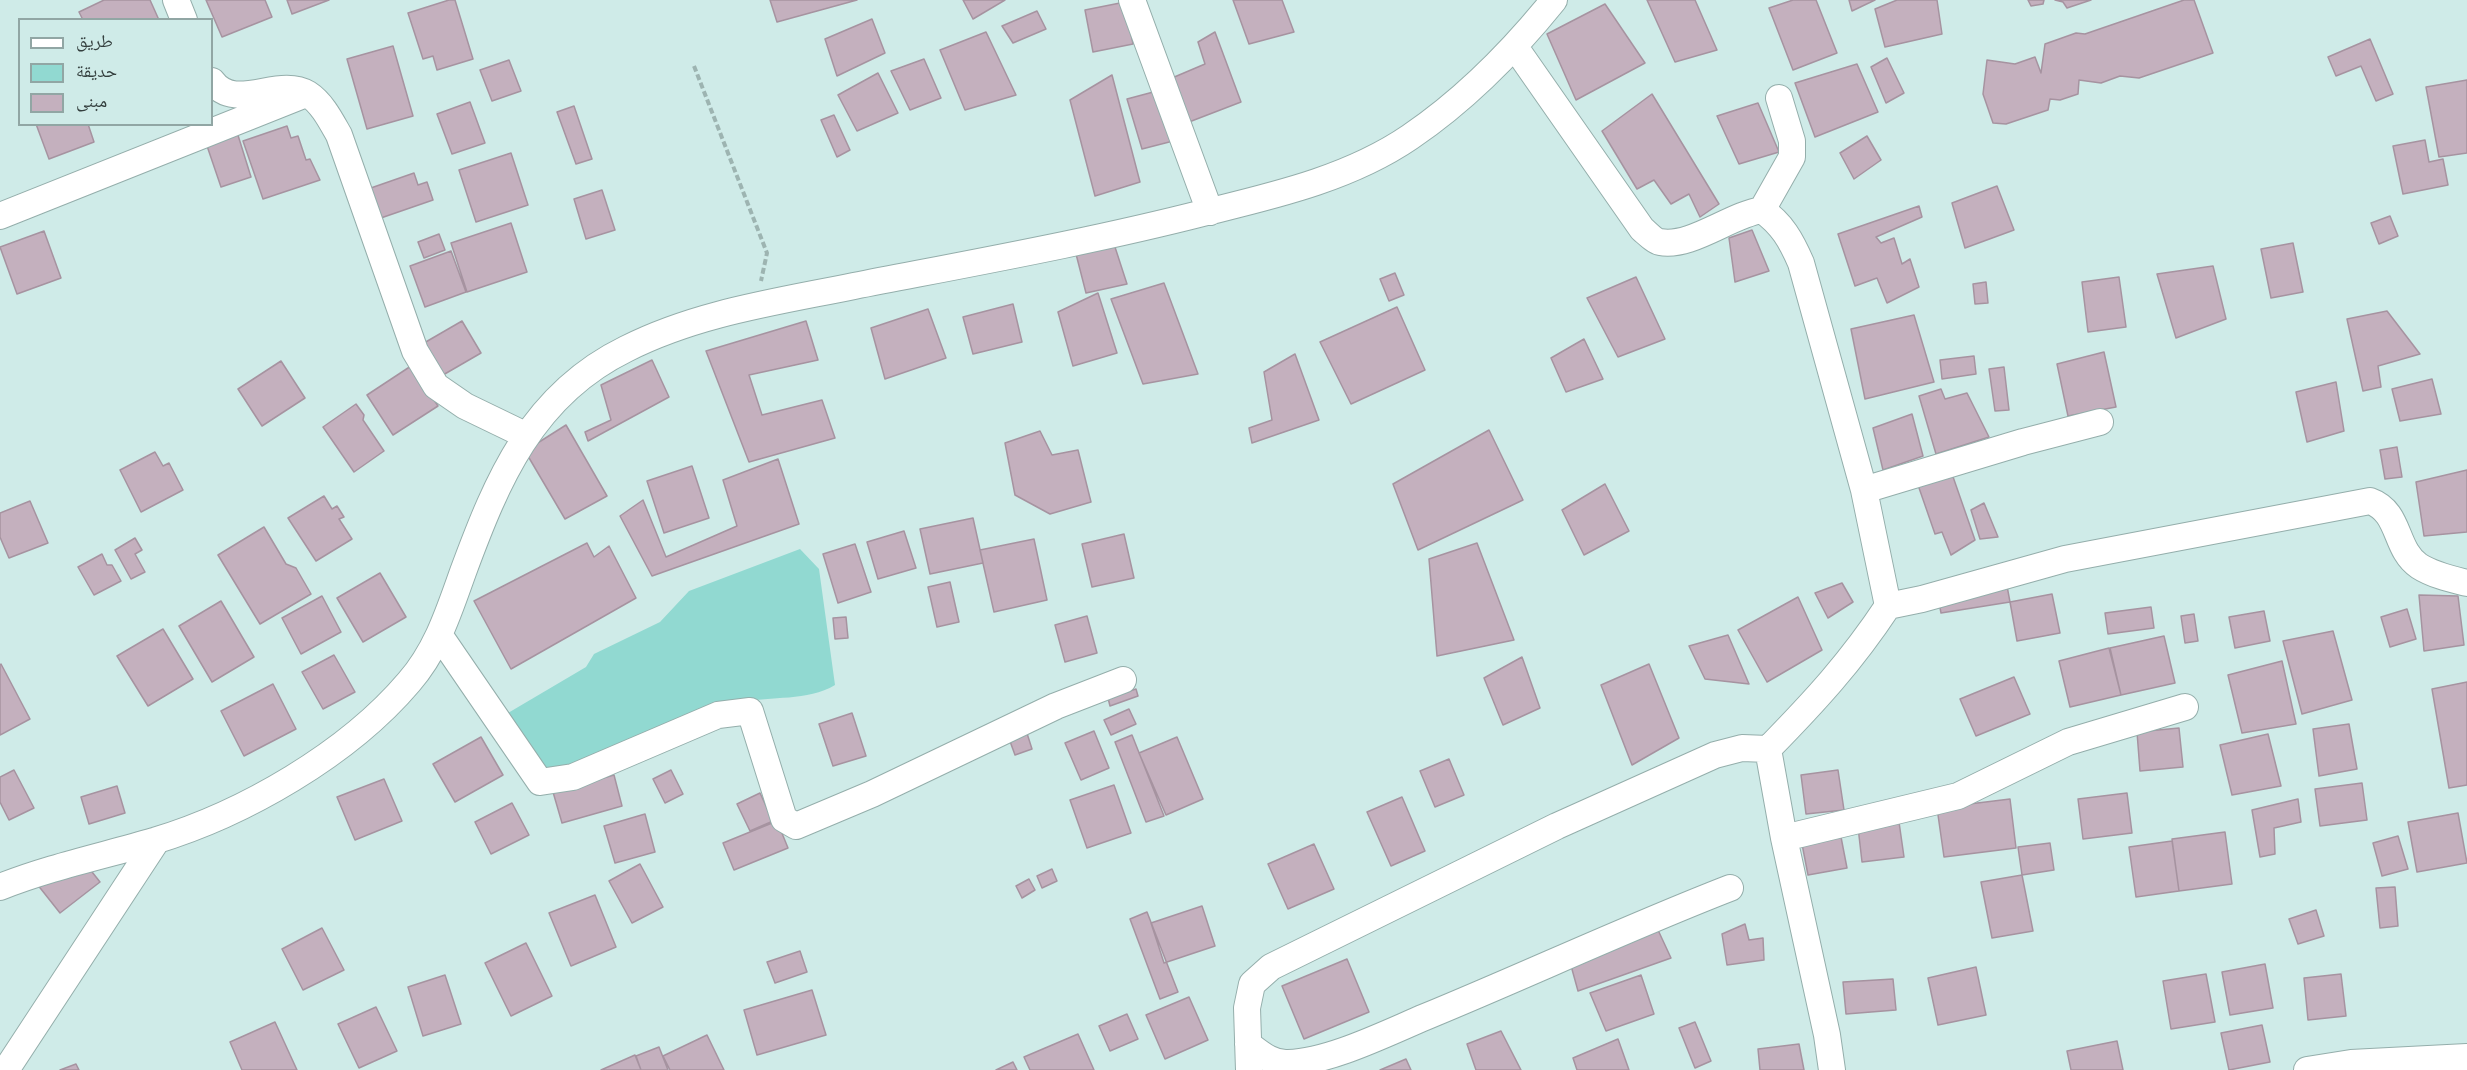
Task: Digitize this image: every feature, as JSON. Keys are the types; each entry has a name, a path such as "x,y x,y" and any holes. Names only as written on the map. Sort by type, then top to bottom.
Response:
{"street":[{"path":"176,0 183,18"},
{"path":"1132,0 1210,212"},
{"path":"0,887 93,856 157,840 268,793 373,721 413,678 440,636 489,503 525,435 580,376 624,349 688,322 756,305 1127,232 1297,190 1364,162 1407,139 1460,100 1515,47 1554,0"},
{"path":"1515,47 1642,229 1658,242 1678,243 1748,212 1762,210 1775,219 1789,236 1801,263 1864,490 1888,606"},
{"path":"213,83 216,88 234,95 289,89 308,94 327,115 339,135 415,351 436,386 465,406 525,435"},
{"path":"0,216 308,94"},
{"path":"1762,210 1792,157 1791,141 1779,98"},
{"path":"1864,490 2023,442 2100,422"},
{"path":"1249,1070 1248,1008 1252,984 1271,967 1557,826 1714,755 1742,748 1768,749 1827,689 1861,647 1888,606 1922,599 2065,559 2370,501 2381,505 2389,512 2408,555 2418,566 2442,577 2467,583"},
{"path":"440,636 540,782 573,777 718,715 750,711 784,819 796,825 873,794 1056,706 1122,680"},
{"path":"1784,838 1958,796 2068,742 2185,707"},
{"path":"1768,749 1784,838 1827,1035 1832,1070"},
{"path":"6,1070 157,840"},
{"path":"1248,1044 1278,1063 1290,1064 1344,1051 1505,985 1653,918 1730,888"},
{"path":"2307,1070 2351,1063 2467,1058"}],"path":[{"path":"694,66 766,253 756,305"}],"green space":[{"path":"800,549 819,569 835,685 813,694 753,701 716,710 642,735 546,774 508,713 586,667 594,654 660,622 689,591"}],"building":[{"path":"104,0 150,0 158,18 82,18 79,12"},
{"path":"206,0 265,0 272,17 222,37"},
{"path":"287,0 329,0 292,14"},
{"path":"455,0 473,59 437,70 433,56 423,59 408,13"},
{"path":"770,0 857,0 777,22"},
{"path":"963,0 1005,0 973,19"},
{"path":"1233,0 1282,0 1294,32 1249,44"},
{"path":"1647,0 1695,0 1717,50 1675,62"},
{"path":"1793,0 1816,0 1837,53 1793,70 1769,8"},
{"path":"1849,0 1875,0 1852,11"},
{"path":"1897,0 1937,0 1942,34 1885,47 1875,9"},
{"path":"2028,0 2044,0 2043,4 2031,6"},
{"path":"2055,0 2091,0 2067,8 2063,2"},
{"path":"2184,0 2194,0 2213,53 2139,78 2120,76 2101,83 2079,80 2078,94 2060,100 2050,99 2048,110 2006,124 1993,123 1983,94 1987,60 2015,64 2035,57 2041,73 2045,44 2076,33 2085,34"},
{"path":"1125,2 1133,44 1093,52 1085,10"},
{"path":"1605,4 1645,63 1576,100 1547,34"},
{"path":"1037,11 1046,29 1013,43 1002,26"},
{"path":"872,19 885,53 837,76 825,39"},
{"path":"986,32 1016,95 965,110 940,50"},
{"path":"1215,32 1241,102 1189,122 1172,78 1205,64 1198,42"},
{"path":"2370,39 2393,94 2376,101 2361,66 2336,76 2328,57"},
{"path":"393,46 413,116 367,129 347,59"},
{"path":"1887,58 1904,93 1886,103 1871,67"},
{"path":"924,59 941,98 910,110 891,71"},
{"path":"509,60 521,91 492,101 480,70"},
{"path":"1857,64 1878,112 1815,137 1795,83"},
{"path":"878,73 898,113 857,131 838,95"},
{"path":"1112,75 1140,182 1095,196 1070,100"},
{"path":"2467,80 2467,153 2439,157 2426,87"},
{"path":"1157,91 1177,140 1142,149 1127,99"},
{"path":"1652,94 1719,204 1700,217 1689,194 1671,204 1654,180 1637,189 1602,131"},
{"path":"470,102 485,143 452,154 437,114"},
{"path":"1758,103 1779,152 1739,164 1717,116"},
{"path":"574,106 592,159 576,164 557,112"},
{"path":"834,115 850,150 837,157 821,120"},
{"path":"37,126 89,126 94,142 49,159"},
{"path":"287,126 291,138 298,136 306,160 310,159 320,180 263,199 243,141"},
{"path":"237,132 251,177 221,187 206,143"},
{"path":"1867,136 1881,160 1854,179 1840,153"},
{"path":"2425,140 2429,162 2443,159 2448,185 2403,194 2393,146"},
{"path":"511,153 528,205 476,222 459,170"},
{"path":"414,173 418,185 427,182 433,200 378,219 368,189"},
{"path":"1997,186 2014,230 1965,248 1952,203"},
{"path":"602,190 615,230 586,239 574,199"},
{"path":"1919,206 1922,217 1876,237 1881,243 1894,238 1902,264 1910,259 1919,287 1887,303 1877,278 1855,286 1838,234"},
{"path":"2390,216 2398,236 2379,244 2371,223"},
{"path":"511,223 527,272 467,292 451,243"},
{"path":"1752,230 1769,271 1735,282 1729,238"},
{"path":"44,231 61,278 17,294 0,247"},
{"path":"439,234 445,250 424,258 418,242"},
{"path":"2293,243 2303,292 2271,298 2261,249"},
{"path":"1114,244 1127,284 1086,293 1076,254"},
{"path":"451,251 466,292 425,307 410,266"},
{"path":"2213,266 2226,319 2176,338 2157,274"},
{"path":"1395,273 1404,295 1389,301 1380,279"},
{"path":"1636,277 1665,339 1618,357 1587,298"},
{"path":"2119,277 2126,327 2088,332 2082,282"},
{"path":"1986,282 1988,303 1975,304 1973,284"},
{"path":"1164,283 1198,374 1143,384 1111,299"},
{"path":"1098,293 1117,353 1073,366 1058,312"},
{"path":"1013,304 1022,342 973,354 963,317"},
{"path":"1397,307 1425,370 1351,404 1320,342"},
{"path":"928,309 946,358 885,379 871,328"},
{"path":"2387,311 2420,354 2378,366 2381,387 2363,391 2347,319"},
{"path":"1914,315 1934,382 1865,399 1851,329"},
{"path":"462,321 481,353 443,375 424,343"},
{"path":"806,321 818,360 749,375 762,415 822,400 835,438 749,462 706,351"},
{"path":"1584,339 1603,379 1566,392 1551,358"},
{"path":"2104,352 2116,407 2068,416 2057,364"},
{"path":"1295,354 1319,420 1252,443 1249,428 1272,420 1264,372"},
{"path":"1974,356 1976,374 1942,379 1940,360"},
{"path":"652,360 669,397 588,441 585,432 611,420 601,385"},
{"path":"281,361 305,398 262,426 238,389"},
{"path":"411,366 438,406 393,435 367,395"},
{"path":"2004,367 2009,410 1995,411 1989,369"},
{"path":"2432,379 2441,414 2400,421 2392,389"},
{"path":"2336,382 2344,431 2307,442 2296,392"},
{"path":"1941,389 1945,399 1967,393 1989,437 1936,454 1919,396"},
{"path":"356,404 364,415 363,420 384,451 354,472 323,427"},
{"path":"1912,414 1923,456 1883,470 1873,428"},
{"path":"566,425 607,496 565,519 525,451"},
{"path":"1489,430 1523,500 1418,550 1393,484"},
{"path":"1040,431 1052,455 1078,450 1091,502 1050,514 1015,495 1005,443"},
{"path":"2397,447 2402,477 2385,479 2380,450"},
{"path":"155,452 163,466 169,463 183,490 141,512 120,470"},
{"path":"778,459 799,524 652,576 620,516 643,500 666,557 737,526 723,480"},
{"path":"692,466 709,518 664,533 647,481"},
{"path":"2467,470 2467,532 2424,536 2416,482"},
{"path":"1951,471 1975,540 1951,555 1942,532 1935,534 1918,485"},
{"path":"1605,484 1629,531 1584,555 1562,510"},
{"path":"324,496 332,509 337,506 344,517 339,519 352,539 316,561 288,518"},
{"path":"30,501 48,543 9,558 0,537 0,513"},
{"path":"1984,503 1998,537 1980,539 1971,510"},
{"path":"973,518 983,563 930,574 920,529"},
{"path":"264,527 286,564 296,568 311,594 260,624 218,555"},
{"path":"904,531 916,568 878,579 867,542"},
{"path":"1124,534 1134,578 1092,587 1082,544"},
{"path":"135,538 142,550 135,554 145,572 131,579 115,550"},
{"path":"1034,539 1047,600 994,612 980,550"},
{"path":"587,543 594,557 609,546 636,598 511,669 474,601"},
{"path":"1477,543 1514,640 1437,656 1429,559"},
{"path":"855,544 871,592 838,603 823,554"},
{"path":"102,554 107,565 112,565 121,581 94,595 78,567"},
{"path":"380,573 406,617 363,642 337,598"},
{"path":"950,582 959,622 937,627 928,587"},
{"path":"1842,583 1853,602 1828,618 1815,593"},
{"path":"2007,586 2010,602 1941,613 1938,597"},
{"path":"2052,594 2060,633 2017,641 2010,602"},
{"path":"2419,595 2458,596 2464,645 2424,651"},
{"path":"322,596 341,632 301,654 282,618"},
{"path":"1798,597 1822,650 1767,682 1738,630"},
{"path":"221,601 254,657 212,682 179,626"},
{"path":"2151,607 2154,628 2108,634 2105,613"},
{"path":"2407,609 2416,639 2390,647 2381,617"},
{"path":"2264,611 2270,641 2235,648 2229,617"},
{"path":"2194,614 2198,641 2185,643 2181,616"},
{"path":"1087,616 1097,653 1065,662 1055,625"},
{"path":"846,617 848,638 835,639 833,618"},
{"path":"163,629 193,679 148,706 117,656"},
{"path":"2333,631 2352,700 2302,714 2283,641"},
{"path":"1728,635 1749,684 1705,679 1689,646"},
{"path":"2164,636 2175,683 2121,695 2110,648"},
{"path":"2109,648 2121,695 2070,707 2059,661"},
{"path":"334,655 355,692 323,709 302,672"},
{"path":"1522,657 1540,708 1503,725 1484,678"},
{"path":"2282,661 2296,724 2242,733 2228,675"},
{"path":"1649,664 1679,738 1632,765 1601,685"},
{"path":"0,665 30,719 0,735"},
{"path":"2014,677 2030,714 1976,736 1960,699"},
{"path":"2467,682 2467,785 2449,788 2432,689"},
{"path":"273,684 296,729 244,756 221,711"},
{"path":"1136,689 1138,696 1110,706 1108,698"},
{"path":"1129,709 1136,724 1111,735 1104,720"},
{"path":"852,713 866,756 833,766 819,724"},
{"path":"2349,724 2357,769 2319,776 2313,729"},
{"path":"1025,727 1032,749 1015,755 1007,733"},
{"path":"2179,728 2183,767 2140,771 2137,732"},
{"path":"1094,731 1109,768 1081,780 1065,743"},
{"path":"2268,734 2281,786 2232,795 2220,745"},
{"path":"1132,735 1164,816 1146,822 1115,742"},
{"path":"481,737 503,775 455,802 433,764"},
{"path":"1177,737 1203,799 1166,815 1139,753"},
{"path":"1449,759 1464,795 1435,807 1420,771"},
{"path":"14,770 34,808 9,820 0,802 0,777"},
{"path":"671,770 683,794 665,803 653,779"},
{"path":"1838,770 1844,810 1806,814 1801,775"},
{"path":"614,775 622,806 562,823 553,792"},
{"path":"384,779 402,821 355,840 337,797"},
{"path":"2362,783 2367,820 2320,826 2315,789"},
{"path":"1114,785 1131,833 1087,848 1070,800"},
{"path":"117,786 125,813 89,824 81,797"},
{"path":"760,793 773,821 750,831 737,804"},
{"path":"2127,793 2132,833 2083,839 2078,799"},
{"path":"1402,797 1425,851 1391,866 1367,812"},
{"path":"2010,799 2016,848 1944,857 1937,808"},
{"path":"2298,799 2301,822 2274,828 2275,854 2260,857 2252,810"},
{"path":"512,803 529,835 491,854 475,822"},
{"path":"2458,813 2467,863 2417,872 2408,822"},
{"path":"645,814 655,852 615,863 604,826"},
{"path":"777,821 788,848 734,870 723,843"},
{"path":"1899,822 1904,857 1862,862 1858,827"},
{"path":"2225,832 2232,884 2179,891 2172,839"},
{"path":"2398,836 2408,869 2382,876 2373,843"},
{"path":"1841,837 1847,868 1808,875 1802,844"},
{"path":"2172,841 2179,891 2136,897 2129,847"},
{"path":"2050,843 2054,870 2022,875 2018,847"},
{"path":"1314,844 1334,889 1288,909 1268,864"},
{"path":"77,853 100,882 60,913 37,884"},
{"path":"640,864 663,907 632,923 609,881"},
{"path":"1052,869 1057,881 1042,888 1037,876"},
{"path":"2022,875 2033,931 1992,938 1981,882"},
{"path":"1029,879 1035,890 1022,898 1016,886"},
{"path":"2395,887 2398,926 2380,928 2376,888"},
{"path":"595,895 616,947 571,966 549,913"},
{"path":"1202,906 1215,946 1164,963 1151,923"},
{"path":"2316,910 2324,936 2298,944 2289,919"},
{"path":"1147,912 1178,992 1160,999 1130,919"},
{"path":"1745,924 1749,940 1763,938 1764,960 1727,965 1722,934"},
{"path":"322,928 344,970 303,990 282,949"},
{"path":"1658,930 1671,958 1578,991 1570,962"},
{"path":"526,943 552,996 511,1016 485,963"},
{"path":"800,951 807,972 775,983 767,962"},
{"path":"1347,959 1369,1012 1304,1039 1282,986"},
{"path":"2265,964 2273,1008 2230,1015 2222,972"},
{"path":"1976,967 1986,1015 1938,1025 1928,978"},
{"path":"2206,974 2215,1022 2171,1029 2163,981"},
{"path":"2341,974 2346,1016 2308,1020 2304,978"},
{"path":"445,975 461,1024 423,1036 408,987"},
{"path":"1641,975 1654,1014 1606,1031 1590,993"},
{"path":"1893,979 1896,1010 1846,1014 1843,982"},
{"path":"812,990 826,1035 757,1055 744,1010"},
{"path":"1189,997 1208,1040 1165,1059 1146,1015"},
{"path":"376,1007 397,1051 359,1068 338,1024"},
{"path":"1127,1014 1138,1039 1110,1051 1099,1026"},
{"path":"275,1022 297,1070 242,1070 230,1042"},
{"path":"1695,1022 1711,1061 1695,1068 1679,1028"},
{"path":"2262,1025 2270,1062 2229,1070 2221,1033"},
{"path":"1501,1031 1521,1070 1476,1070 1467,1044"},
{"path":"1078,1034 1094,1070 1030,1070 1024,1057"},
{"path":"707,1035 724,1070 670,1070 663,1056"},
{"path":"1618,1039 1629,1070 1577,1070 1573,1058"},
{"path":"2117,1041 2123,1070 2071,1070 2067,1051"},
{"path":"1799,1044 1804,1070 1760,1070 1758,1049"},
{"path":"659,1047 668,1070 641,1070 636,1056"},
{"path":"635,1055 641,1070 601,1070"},
{"path":"1406,1059 1411,1070 1380,1070"},
{"path":"1013,1062 1017,1070 996,1070"},
{"path":"76,1064 79,1070 60,1070"}]}
